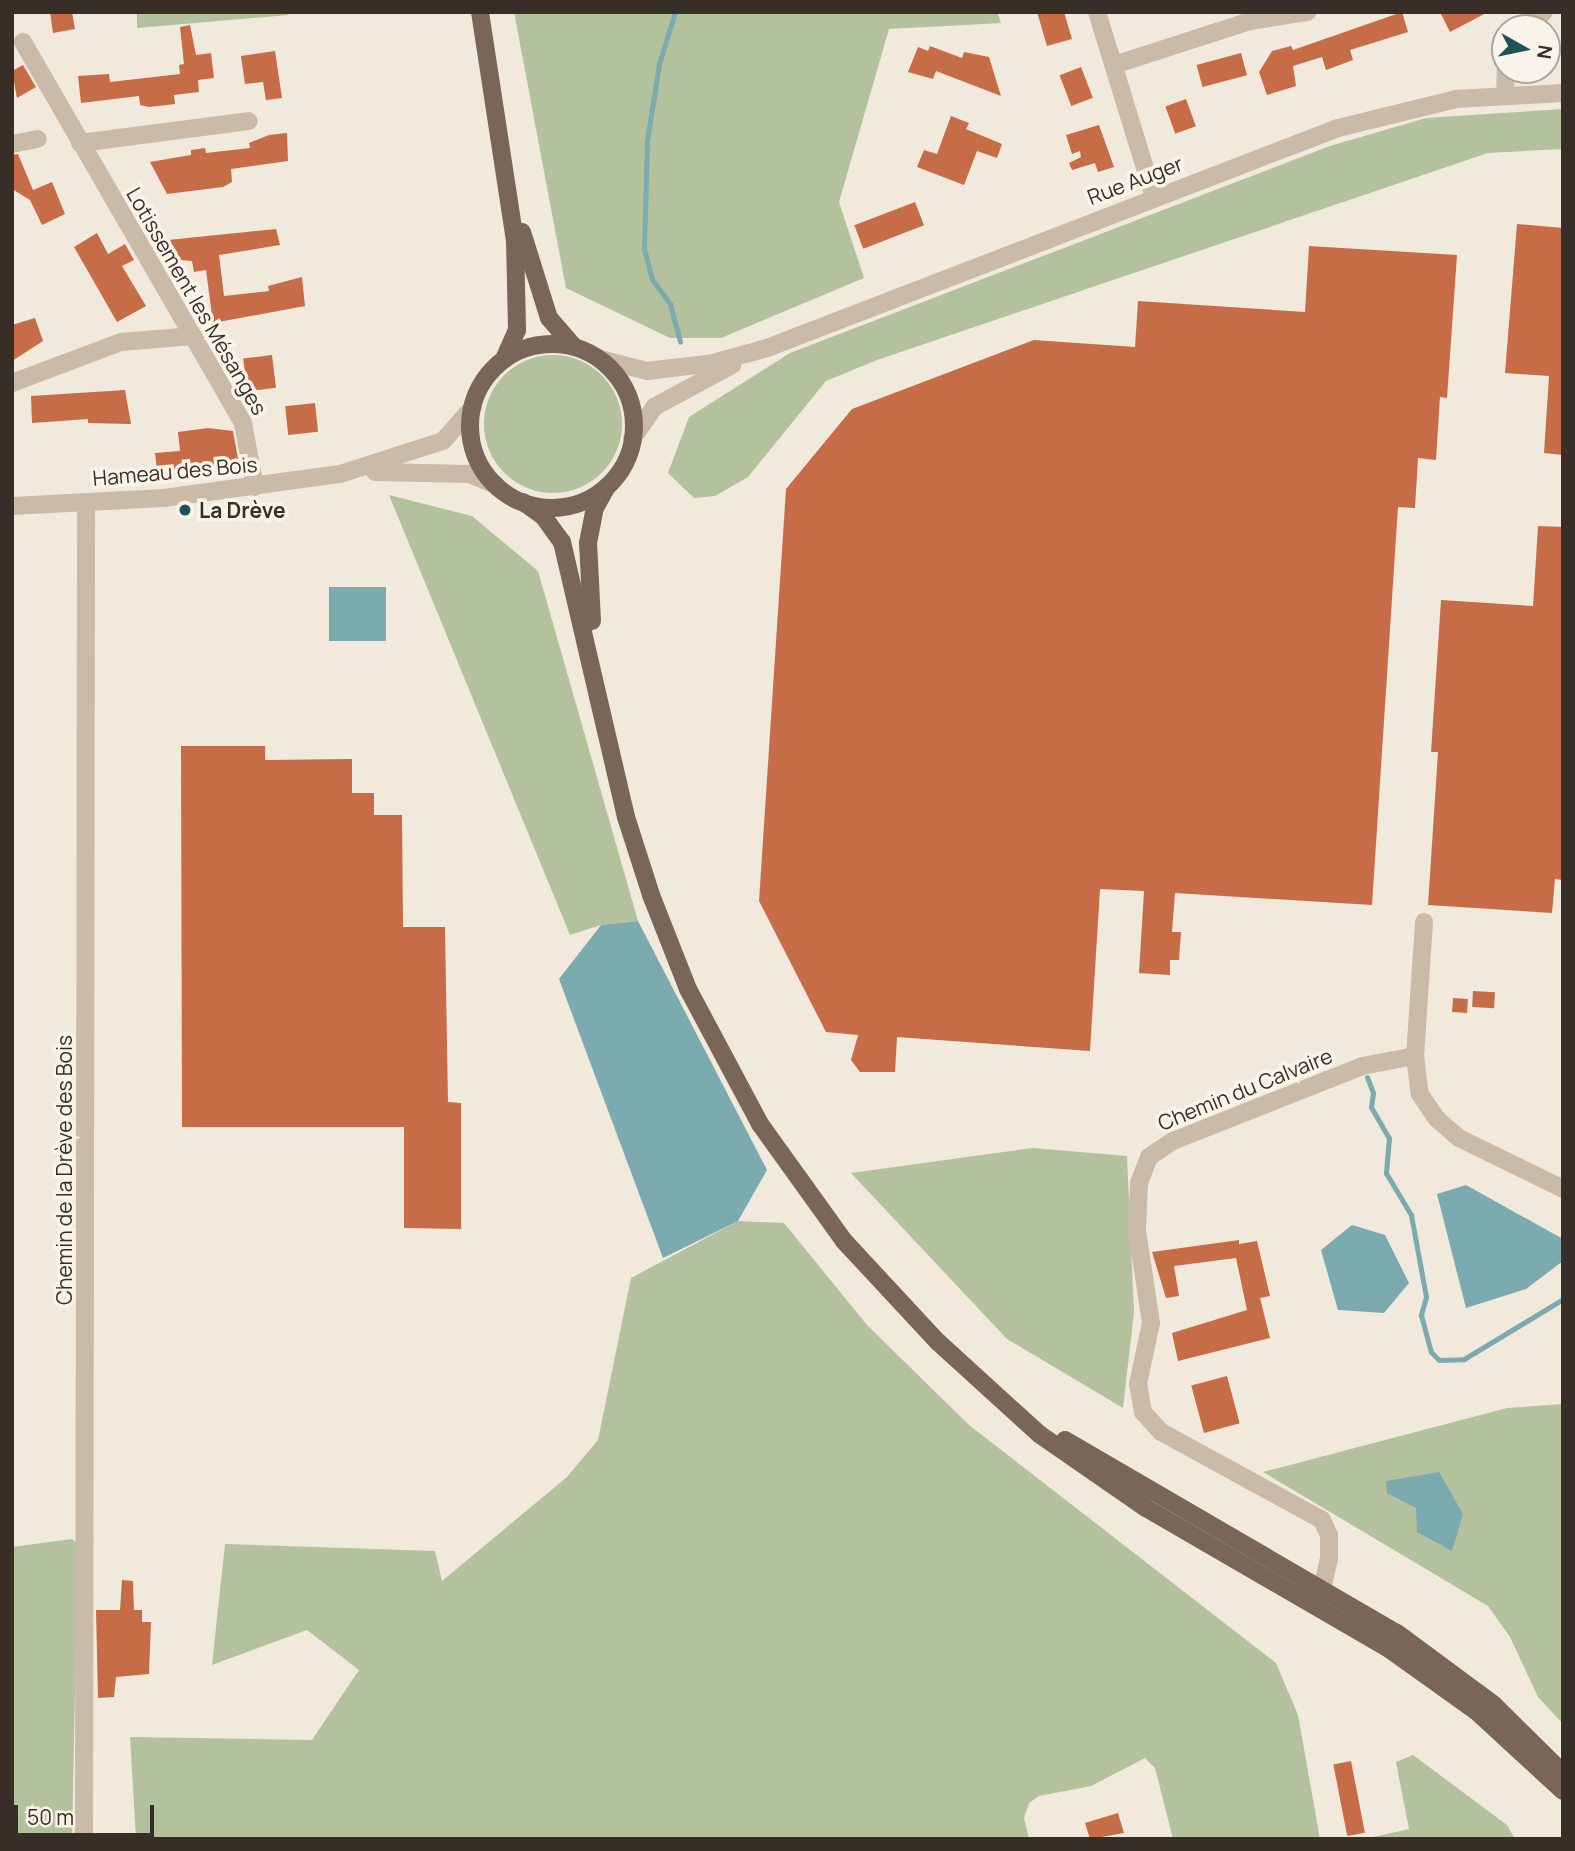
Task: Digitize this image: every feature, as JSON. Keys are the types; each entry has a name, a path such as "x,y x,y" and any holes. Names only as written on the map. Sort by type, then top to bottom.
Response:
{"main road":[{"path":"480,12 510,188 519,314 514,342 503,360 484,381 473,407 472,444 496,485 543,516 562,542 600,690 626,817 651,895 688,989 730,1074 779,1152 844,1241 924,1328 1039,1434 1106,1482 1318,1607 1452,1693 1563,1791"},
{"path":"510,188 543,304 556,330 574,347 600,359 621,381 629,399 632,439 627,459 595,508 588,543 600,690"},
{"path":"503,360 537,345 574,347"},
{"path":"523,502 543,507 573,505 609,484"},
{"path":"984,1384 1121,1474 1323,1587 1461,1678 1563,1773"}],"street":[{"path":"1097,12 1154,197"},
{"path":"1114,65 1250,21 1307,12"},
{"name":"Lotissement les Mésanges","path":"23,42 243,423 255,487"},
{"path":"1505,84 1505,95"},
{"name":"Rue Auger","path":"632,439 654,407 767,348 1154,197 1367,119 1456,99 1563,93"},
{"path":"80,143 249,121"},
{"path":"12,144 38,139"},
{"path":"12,383 121,342 194,336"},
{"name":"Rue Auger","path":"600,359 633,370 666,371 767,348"},
{"name":"Hameau des Bois","path":"340,474 436,444 453,433 473,407"},
{"name":"Hameau des Bois","path":"12,506 255,487 340,474 452,472 481,477 496,485"},
{"name":"Chemin de la Drève des Bois","path":"84,1839 86,502"},
{"path":"1424,922 1416,1056 1420,1094 1447,1129 1563,1189"},
{"name":"Chemin du Calvaire","path":"1318,1607 1329,1545 1321,1520 1161,1432 1143,1412 1138,1384 1151,1323 1137,1230 1139,1184 1149,1157 1173,1141 1362,1066 1416,1056"}],"green space":[{"path":"137,12 286,12 288,15 137,28"},
{"path":"514,12 997,12 1001,23 889,29 839,202 864,278 721,338 670,338 566,288"},
{"path":"1563,109 1563,149 1488,153 877,360 826,381 748,477 715,496 694,498 668,473 689,417 790,353 1330,146 1426,118"},
{"path":"553,355 580,360 602,375 617,397 622,424 617,451 602,473 580,488 553,493 526,488 504,473 489,451 484,424 489,397 504,375 526,360"},
{"path":"389,495 472,516 538,571 638,921 601,925 570,935"},
{"path":"1033,1148 1127,1156 1134,1312 1123,1408 1007,1339 851,1173"},
{"path":"738,1221 784,1223 867,1325 969,1425 1276,1663 1298,1715 1320,1839 1173,1839 1155,1768 1145,1758 1091,1786 1039,1796 1029,1803 1024,1818 1029,1839 136,1839 130,1737 312,1740 359,1670 307,1630 212,1665 225,1544 435,1551 442,1581 567,1477 598,1440 631,1278"},
{"path":"1563,1404 1563,1724 1538,1697 1510,1637 1488,1606 1263,1472 1507,1408"},
{"path":"72,1539 78,1544 72,1839 12,1839 12,1547"},
{"path":"1413,1755 1507,1825 1515,1839 1364,1839 1409,1829 1396,1762"}],"water":[{"path":"329,587 386,587 386,641 329,641"},
{"path":"638,921 767,1170 738,1221 663,1258 559,979 601,925"},
{"path":"1466,1185 1563,1239 1563,1261 1526,1289 1466,1308 1437,1194"},
{"path":"1352,1225 1385,1235 1409,1283 1384,1313 1338,1310 1321,1250"},
{"path":"1439,1472 1463,1514 1452,1551 1417,1532 1416,1508 1387,1493 1386,1481"}],"building":[{"path":"50,12 72,12 75,29 53,33"},
{"path":"1037,12 1064,12 1072,39 1047,46"},
{"path":"1402,12 1408,32 1350,50 1353,60 1326,70 1322,57 1293,66 1296,86 1267,95 1259,72 1272,51 1291,46 1293,50"},
{"path":"1440,12 1488,12 1450,32"},
{"path":"190,25 196,55 211,53 214,78 198,80 199,92 174,95 175,104 149,107 140,105 139,96 81,103 78,76 109,74 110,82 180,74 179,65 184,64 180,27"},
{"path":"930,46 962,58 964,52 989,57 1001,96 936,71 933,79 908,72 918,47 928,51"},
{"path":"275,51 282,98 266,100 263,82 245,84 241,56"},
{"path":"1241,53 1247,75 1203,87 1197,65"},
{"path":"23,65 36,87 17,98 12,71"},
{"path":"1081,67 1093,98 1071,106 1060,75"},
{"path":"1186,99 1196,126 1175,134 1165,107"},
{"path":"951,116 969,123 966,129 1002,144 997,158 977,151 964,185 917,167 924,150 937,154"},
{"path":"1099,125 1114,167 1098,172 1095,163 1072,170 1069,163 1081,157 1080,151 1072,154 1066,135"},
{"path":"287,133 288,161 231,169 232,182 223,187 167,194 150,162 191,155 191,150 205,148 206,153 250,148 249,143 269,135"},
{"path":"18,154 33,190 52,182 65,214 42,225 30,200 12,189 12,155"},
{"path":"915,202 924,225 863,249 854,225"},
{"path":"1517,224 1563,228 1563,455 1544,453 1549,376 1505,373"},
{"path":"276,229 280,245 219,255 224,296 269,291 268,286 302,277 305,306 213,323 206,270 194,272 192,261 170,259 168,240"},
{"path":"97,233 108,254 125,244 134,260 122,266 146,306 117,322 74,247"},
{"path":"1309,246 1457,255 1447,398 1440,397 1436,460 1418,458 1415,508 1398,507 1372,905 1175,893 1172,932 1181,932 1179,960 1170,960 1170,975 1139,973 1144,891 1100,889 1090,1051 897,1037 895,1072 860,1072 851,1060 858,1035 826,1032 759,901 786,489 852,409 1034,340 1135,347 1138,301 1305,312"},
{"path":"35,318 43,341 12,361 12,325"},
{"path":"272,355 276,388 247,391 243,359"},
{"path":"125,390 131,424 88,423 88,419 32,423 31,396"},
{"path":"315,403 318,432 288,435 285,406"},
{"path":"208,428 233,431 240,470 158,479 155,453 180,451 178,432"},
{"path":"1538,526 1563,527 1563,880 1555,879 1552,913 1428,905 1438,752 1431,752 1441,600 1533,606"},
{"path":"181,746 265,746 265,760 352,759 352,793 374,793 374,815 402,815 403,927 445,927 448,1102 461,1103 461,1229 404,1228 404,1127 182,1127"},
{"path":"1473,991 1495,992 1494,1008 1472,1007"},
{"path":"1453,998 1468,999 1467,1013 1452,1012"},
{"path":"1239,1240 1239,1244 1257,1241 1270,1296 1260,1298 1270,1338 1178,1361 1172,1333 1247,1310 1236,1258 1174,1266 1179,1296 1166,1298 1152,1252"},
{"path":"1227,1376 1240,1423 1204,1433 1191,1386"},
{"path":"122,1580 133,1581 134,1610 142,1610 142,1622 151,1622 149,1674 116,1677 114,1697 98,1698 96,1610 120,1610"},
{"path":"1351,1761 1365,1833 1347,1836 1333,1764"},
{"path":"1118,1813 1124,1833 1090,1839 1085,1823"}],"waterway":[{"path":"675,12 659,64 647,141 644,249 652,279 670,304 680,342"},
{"path":"1367,1077 1373,1093 1371,1107 1389,1138 1386,1173 1411,1215 1426,1297 1421,1315 1431,1352 1439,1360 1464,1359 1563,1299"}],"place":[{"name":"La Drève","path":"185,510"}]}
